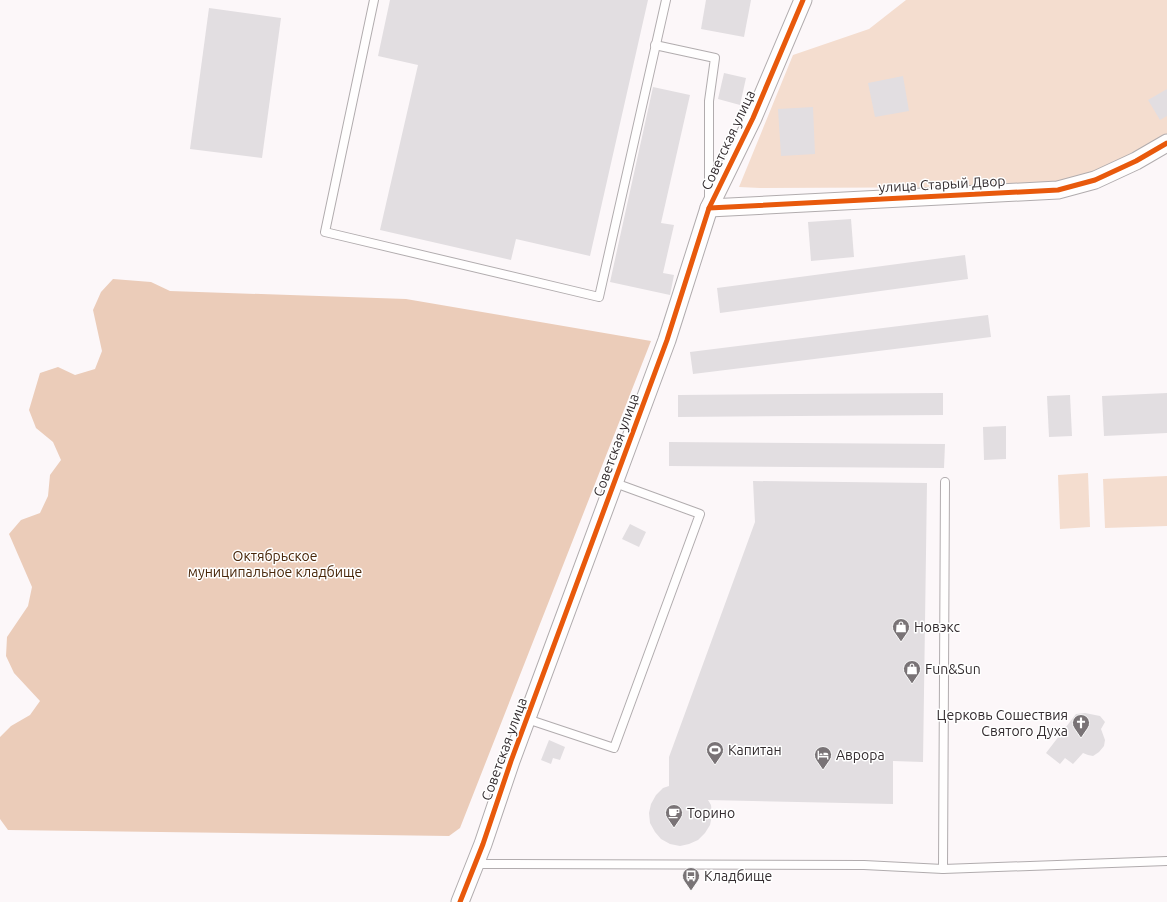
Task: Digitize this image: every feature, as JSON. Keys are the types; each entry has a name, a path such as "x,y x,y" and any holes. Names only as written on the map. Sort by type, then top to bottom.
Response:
{"street":[{"name":"Советская улица","path":"460,902 667,340 709,208 753,118 803,0"},
{"name":"улица Старый Двор","path":"709,208 1058,190 1094,180 1136,161 1167,143"}],"lane":[{"path":"374,0 325,232 598,297 666,0"},
{"path":"655,45 715,58 709,100 709,208"},
{"path":"943,869 945,482"},
{"path":"527,719 614,748 700,514 615,483"},
{"path":"475,864 864,865 943,869 1167,862"}],"shaded area":[{"path":"906,0 1167,0 1167,142 1112,175 1052,187 739,187 793,55 869,29"},
{"path":"1088,473 1090,527 1060,529 1058,475"},
{"path":"1167,476 1167,526 1105,528 1103,479"}],"green space":[{"name":"Октябрьское муниципальное кладбище","path":"113,279 151,282 170,291 406,299 651,341 460,828 449,836 8,830 0,819 0,737 11,726 30,715 40,701 14,673 6,656 7,637 28,606 32,587 9,534 21,520 40,513 48,496 50,475 61,460 53,442 36,428 29,410 40,373 58,367 75,375 95,369 102,351 93,310 101,292"}],"building":[{"path":"390,0 648,0 590,256 516,239 511,260 380,230 418,65 378,56"},
{"path":"706,0 751,0 744,37 701,29"},
{"path":"209,8 281,18 262,158 190,149"},
{"path":"724,73 746,78 740,105 718,99"},
{"path":"903,76 909,111 875,117 868,83"},
{"path":"653,87 690,95 661,223 674,225 663,273 674,275 670,295 610,282"},
{"path":"1167,89 1167,116 1160,120 1148,100"},
{"path":"813,107 815,154 781,156 778,109"},
{"path":"851,219 854,257 811,261 808,222"},
{"path":"965,255 968,279 720,313 717,288"},
{"path":"988,315 991,337 693,374 690,352"},
{"path":"943,393 943,415 678,417 678,395"},
{"path":"1167,393 1167,433 1104,436 1102,396"},
{"path":"1070,395 1072,436 1049,437 1047,396"},
{"path":"1006,426 1006,459 984,460 983,427"},
{"path":"669,442 945,444 944,468 669,466"},
{"path":"753,481 927,483 923,762 893,761 893,804 708,800 711,805 712,815 710,825 705,833 698,840 689,844 680,846 670,844 661,839 650,823 649,813 651,804 656,795 663,788 669,786 669,757 755,522"},
{"path":"630,524 646,532 639,547 622,539"},
{"name":"Церковь Сошествия Святого Духа","path":"1085,713 1100,716 1105,722 1101,729 1105,740 1104,746 1093,756 1083,753 1073,764 1065,758 1060,764 1046,753 1076,714"},
{"path":"549,740 565,747 560,760 553,758 551,764 541,760"}],"cycle path":[{"path":"460,902 483,844 511,761 667,340 709,208 753,118 803,0"},
{"path":"709,208 1058,190 1095,180 1136,161 1167,143"}],"place":[{"name":"Новэкс","path":"901,642"},
{"name":"Fun&Sun","path":"912,684"},
{"name":"Церковь Сошествия Святого Духа","path":"1081,738"},
{"name":"Капитан","path":"715,765"},
{"name":"Аврора","path":"823,770"},
{"name":"Торино","path":"674,828"},
{"name":"Кладбище","path":"691,891"}]}
